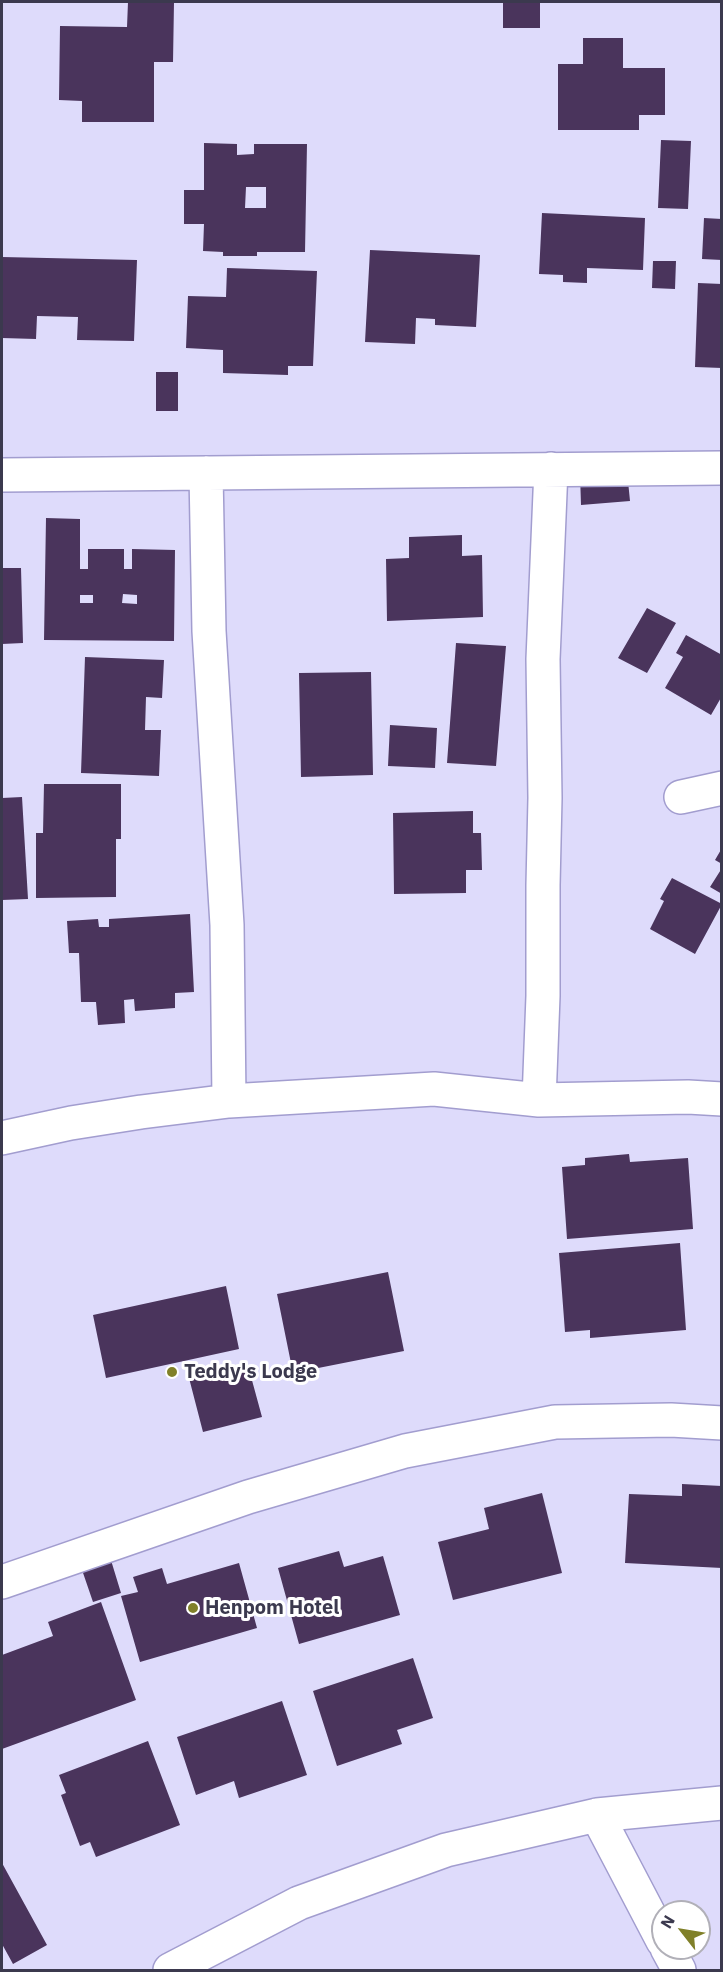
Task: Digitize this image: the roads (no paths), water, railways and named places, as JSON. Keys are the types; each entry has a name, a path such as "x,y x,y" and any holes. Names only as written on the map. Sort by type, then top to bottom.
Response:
{"street":[{"path":"2,475 722,468"},
{"path":"539,1100 543,996 545,798 543,658 551,469"},
{"path":"206,473 208,631 227,925 229,1101"},
{"path":"681,797 722,788"},
{"path":"2,1138 71,1123 229,1101 435,1089 539,1100 676,1097 722,1099"},
{"path":"2,1582 248,1497 405,1451 555,1422 671,1420 722,1423"},
{"path":"170,1971 299,1903 435,1854 597,1815 722,1803"},
{"path":"597,1815 651,1918"}],"place":[{"name":"Teddy's Lodge","path":"172,1372"},
{"name":"Henpom Hotel","path":"193,1608"}]}
